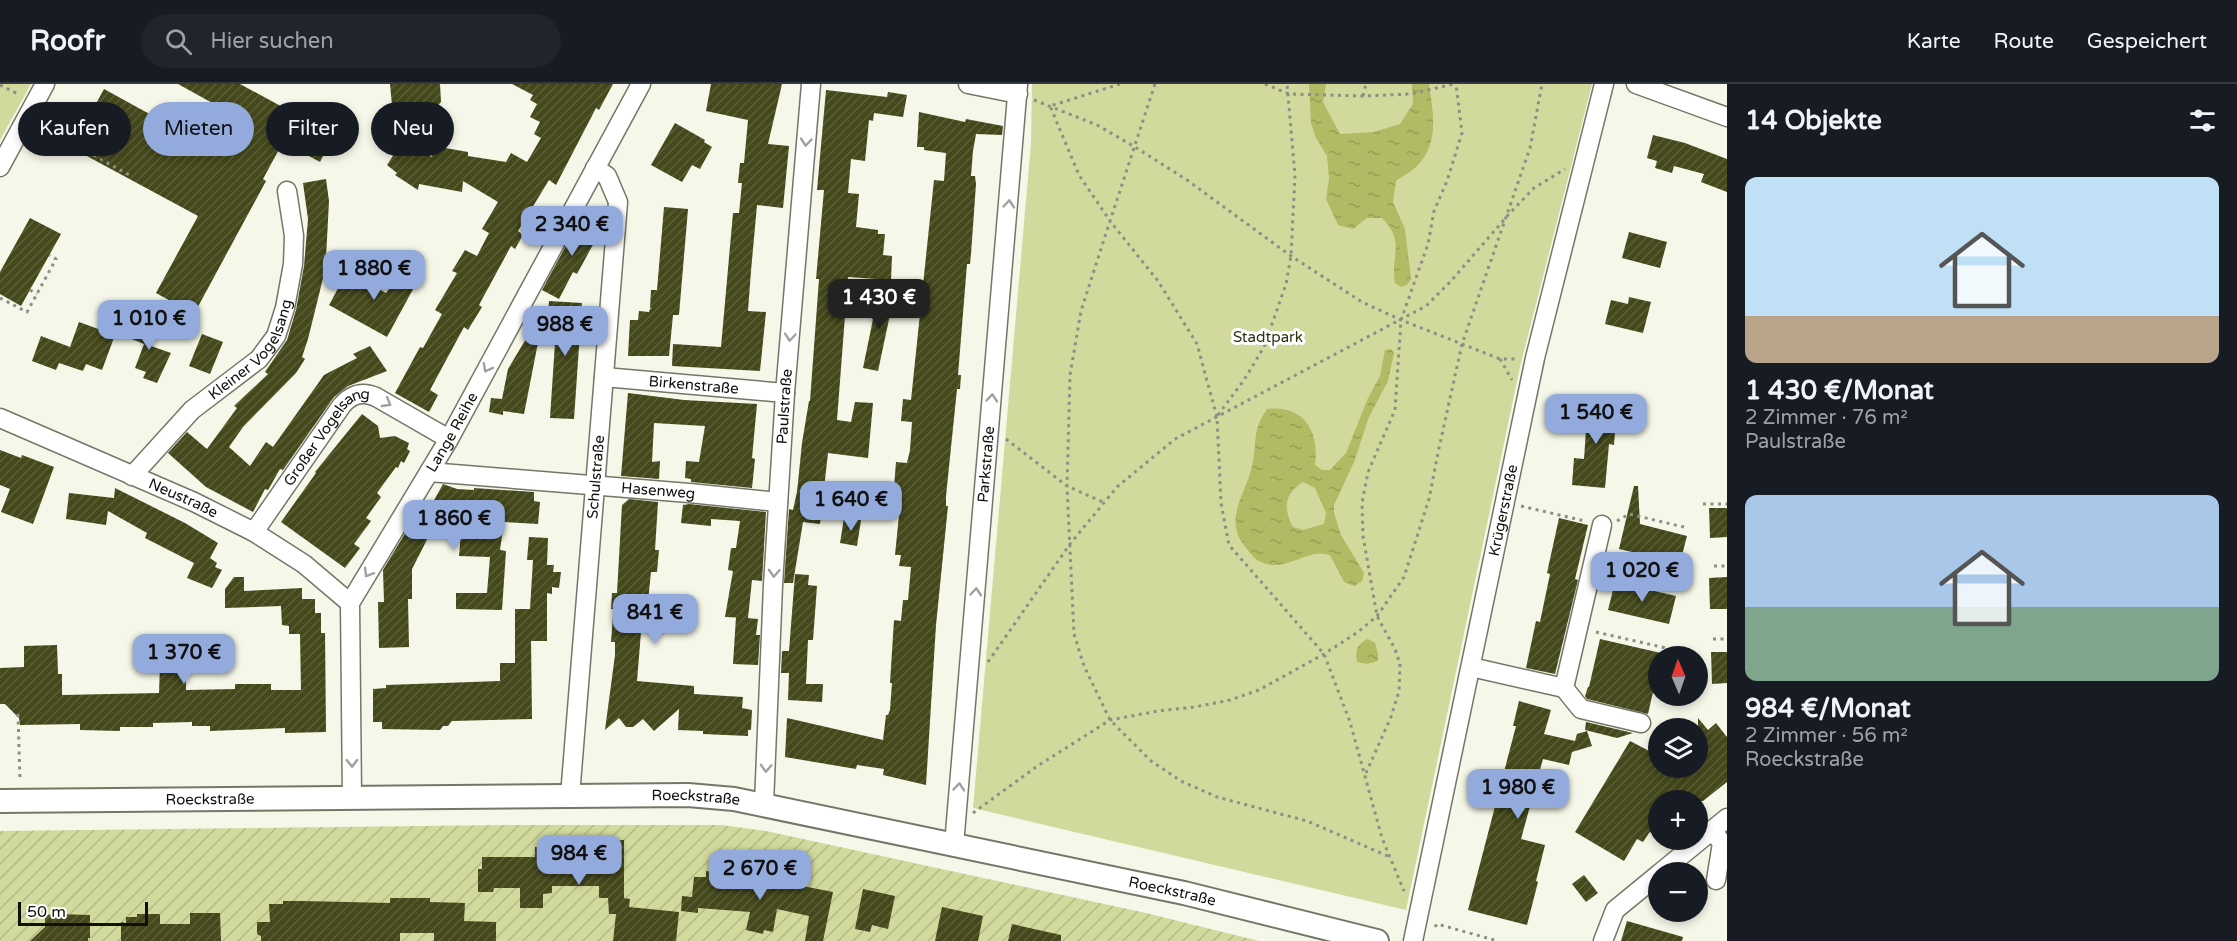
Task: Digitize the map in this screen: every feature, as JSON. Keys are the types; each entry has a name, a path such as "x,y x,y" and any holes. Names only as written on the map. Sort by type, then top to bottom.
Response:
{"main road":[{"name":"Roeckstraße","path":"0,801 688,795 764,804 1184,894 1377,941"}],"street":[{"path":"35,102 45,84"},
{"name":"Lange Reihe","path":"350,603 449,439 641,84"},
{"name":"Paulstraße","path":"764,804 785,393 811,84"},
{"path":"968,84 1018,89"},
{"name":"Krügerstraße","path":"1413,941 1535,358 1604,84"},
{"path":"1635,84 1727,117"},
{"name":"Parkstraße","path":"954,845 1018,89"},
{"path":"0,166 18,132"},
{"name":"Schulstraße","path":"570,796 618,202 607,176 595,168"},
{"name":"Kleiner Vogelsang","path":"132,476 192,410 270,348 285,308 293,264 294,236 287,191"},
{"name":"Birkenstraße","path":"604,377 785,393"},
{"name":"Großer Vogelsang","path":"254,532 342,405 356,394 366,393 376,397 449,439"},
{"name":"Neustraße","path":"0,418 194,502 254,532 304,564 350,603"},
{"name":"Hasenweg","path":"429,472 778,502"},
{"path":"1564,688 1602,525"},
{"path":"350,603 352,798"},
{"path":"1471,667 1564,688 1581,709 1641,723"},
{"path":"1673,862 1727,818"},
{"path":"1712,830 1722,843 1716,880"},
{"path":"1604,941 1615,910 1648,882"}],"path":[{"path":"1050,106 1120,84"},
{"path":"1155,84 1081,311 1070,375 1066,486 1071,544 1074,634 1084,666 1110,720 1151,761 1181,781 1217,797 1307,821 1390,857"},
{"path":"1265,84 1289,94 1363,96 1410,94 1455,84 1462,133 1447,181 1434,211 1428,244 1401,320 1395,410 1368,472 1362,503 1363,536 1377,616 1395,649 1400,664 1399,691 1391,717 1365,775"},
{"path":"1217,417 1264,347 1286,284 1291,256 1295,175 1287,84"},
{"path":"1363,96 1366,84"},
{"path":"965,820 1036,767 1110,720 1230,700 1259,690 1324,654 1358,632 1377,616 1404,577 1426,510 1462,344 1530,148 1542,84"},
{"path":"0,85 20,102"},
{"path":"1050,106 1097,125 1135,147 1186,180 1291,256 1362,302 1500,359 1535,358"},
{"path":"1050,106 1079,175 1110,221 1158,281 1190,331 1200,354 1217,417 1221,503 1229,545 1324,654 1350,722 1382,838 1418,919"},
{"path":"100,156 131,176"},
{"path":"968,690 1071,544 1117,487 1152,456 1175,438 1426,306 1534,188 1567,168 1583,166"},
{"path":"0,298 27,312 56,259 49,255"},
{"path":"30,290 37,294"},
{"path":"990,427 1066,486 1105,503"},
{"path":"1703,504 1727,504"},
{"path":"1714,566 1727,566"},
{"path":"1609,573 1674,588"},
{"path":"1596,632 1657,646"},
{"path":"1713,639 1727,639"},
{"path":"18,714 20,781"},
{"path":"1437,924 1498,941"}],"green space":[{"path":"0,84 31,84 21,102 18,102 18,107 0,140"},
{"name":"Stadtpark","path":"1032,84 1592,84 1520,367 1406,910 973,808 1031,143"},
{"path":"504,825 722,825 766,831 1146,913 1259,941 0,941 0,831"}],"water":[{"path":"1309,84 1326,84 1323,102 1340,134 1374,132 1400,124 1413,104 1412,84 1429,84 1433,128 1429,148 1416,167 1396,181 1393,202 1405,229 1411,279 1407,285 1401,287 1395,283 1395,242 1393,234 1382,218 1367,218 1353,229 1338,225 1326,199 1329,179 1327,156 1315,136 1311,123"},
{"path":"1391,349 1394,353 1388,381 1369,417 1354,462 1334,505 1334,513 1341,535 1364,573 1362,581 1354,586 1344,582 1330,555 1313,554 1279,565 1266,564 1257,560 1239,538 1236,517 1252,466 1257,431 1262,417 1267,409 1290,411 1299,416 1312,431 1315,441 1315,465 1322,470 1330,470 1346,453 1368,398 1380,376 1385,350","holes":["1303,482 1315,488 1326,513 1324,524 1303,530 1293,527 1287,508 1292,491"]},
{"path":"1368,639 1375,643 1378,661 1367,664 1357,662 1358,648"}],"building":[{"path":"178,84 240,84 273,102 266,102 266,156 275,156 263,179 266,181 194,314 156,293 198,216 87,156 131,156 131,104 143,110 143,156 254,156 254,102 211,102"},
{"path":"390,84 440,84 441,102 392,102"},
{"path":"512,84 613,84 599,110 596,108 556,185 549,180 518,231 523,235 515,249 511,246 479,305 482,307 468,330 464,327 430,390 438,395 429,412 395,393 420,347 423,348 442,314 435,310 457,273 452,271 465,250 477,256 489,233 482,229 498,202 463,181 462,192 419,184 418,190 395,175 397,173 387,165 393,156 454,156 454,150 468,152 468,156 506,162 511,153 527,162 541,138 534,134 540,122 530,117 537,104 530,100 533,95"},
{"path":"711,84 782,84 768,144 789,146 783,208 757,205 751,271 748,311 766,312 760,371 672,366 673,344 721,347 733,213 739,213 742,183 738,183 740,163 744,163 748,120 706,111"},
{"path":"104,89 128,102 97,102"},
{"path":"826,90 887,97 888,92 907,95 903,117 874,113 873,121 869,120 865,161 851,159 848,193 859,194 856,227 878,230 878,234 885,234 883,255 892,256 891,280 848,277 837,420 851,422 855,402 873,403 868,458 828,453 820,524 803,522 793,583 784,583 789,509 793,510 797,492 802,443 810,401 819,279 816,279 824,190 817,190"},
{"path":"919,112 965,122 966,119 1003,126 1002,135 976,134 973,151 971,176 975,176 976,184 971,254 970,264 967,264 958,375 961,375 960,389 957,389 946,496 946,506 948,506 936,625 926,785 883,775 884,769 857,765 856,769 785,757 787,718 883,740 886,715 890,710 894,620 901,621 903,600 908,600 911,567 899,566 901,555 895,555 899,515 895,515 898,487 894,487 896,462 907,463 910,450 912,422 901,421 903,399 911,400 934,180 944,181 946,153 917,147"},
{"path":"675,123 705,140 704,142 712,147 700,169 692,165 682,182 651,165"},
{"path":"1653,135 1685,143 1727,159 1727,192 1701,182 1704,174 1674,166 1672,173 1655,168 1657,161 1647,158"},
{"path":"309,156 323,156 320,162"},
{"path":"326,179 329,201 326,258 328,258 302,357 305,359 296,373 243,427 229,447 250,466 266,442 273,447 324,375 357,358 353,354 370,346 387,371 348,386 334,397 283,470 280,469 268,490 265,489 253,512 206,487 168,453 187,432 207,449 237,408 234,406 268,374 265,372 287,340 296,310 304,266 308,219 303,183"},
{"path":"664,207 688,209 679,315 673,315 669,356 628,356 630,320 638,320 639,311 649,312 652,309 650,308 651,290 657,290"},
{"path":"582,216 598,225 592,237 595,241 577,274 573,272 559,299 542,290"},
{"path":"30,218 61,234 21,306 0,294 0,272"},
{"path":"1629,232 1667,242 1660,268 1622,258"},
{"path":"403,270 418,280 387,337 329,305 347,272 386,293"},
{"path":"879,290 895,291 878,371 863,368"},
{"path":"1629,297 1651,302 1643,333 1605,324 1611,300 1628,304"},
{"path":"549,301 582,303 574,419 550,418 556,328 547,327"},
{"path":"544,312 524,414 503,411 503,415 489,412 491,398 502,399 508,369"},
{"path":"134,319 157,327 151,346 171,353 157,383 143,378 146,372 135,368 144,344 127,337"},
{"path":"79,322 115,335 102,370 86,364 83,371 59,363 56,370 32,361 41,336 70,347"},
{"path":"202,334 223,342 210,374 189,366"},
{"path":"628,393 684,400 757,404 752,488 691,482 691,479 685,478 686,461 699,462 705,426 654,423 652,462 660,461 659,479 621,476"},
{"path":"1588,401 1617,403 1614,445 1609,444 1605,488 1572,485 1574,458 1584,459"},
{"path":"362,414 378,426 380,438 395,436 409,443 407,449 410,451 404,463 401,461 377,493 381,497 366,518 371,521 354,544 360,548 345,568 281,522 315,472"},
{"path":"0,450 21,458 22,455 54,467 33,524 1,512 10,489 0,485"},
{"path":"443,484 457,489 534,492 534,501 540,502 538,524 504,522 500,550 506,551 502,610 456,609 456,593 487,593 490,557 459,556 461,533 437,520 412,569 412,599 408,599 409,647 379,648 378,602 384,602 383,570 413,520 421,524"},
{"path":"1634,486 1638,486 1640,524 1687,536 1680,563 1619,549"},
{"path":"115,488 185,523 218,543 210,558 217,563 215,567 222,570 212,588 187,578 194,563 145,538 147,533 108,511 106,525 66,519 69,493 114,498"},
{"path":"629,499 658,502 655,550 659,550 657,572 651,572 646,621 642,620 637,681 694,686 694,694 743,697 742,708 752,710 751,730 748,730 748,736 703,734 703,731 678,730 679,709 654,731 643,719 633,727 626,727 619,718 605,730 615,655 615,642 611,642 612,593 617,593 622,505"},
{"path":"683,505 766,512 762,581 752,580 748,618 725,617 733,571 728,570 731,548 736,548 740,521 711,519 711,526 681,523"},
{"path":"1709,508 1727,508 1727,537 1710,538"},
{"path":"844,518 861,520 857,546 840,543"},
{"path":"1559,518 1588,525 1575,579 1578,580 1555,674 1526,668 1536,621 1540,622 1550,574 1547,573"},
{"path":"529,537 548,538 547,565 554,565 553,572 561,572 559,588 552,587 552,594 547,593 547,641 531,641 532,719 452,721 440,730 382,729 382,722 373,722 373,689 386,688 386,685 500,681 500,663 515,663 515,609 530,609 533,560 527,560"},
{"path":"795,574 809,575 808,585 817,586 813,640 808,640 806,684 823,684 822,702 788,700 789,673 781,673 782,651 789,651"},
{"path":"234,577 244,577 244,591 302,588 302,599 315,599 315,613 321,613 321,633 325,633 326,732 285,733 285,728 210,731 210,726 192,726 192,722 153,723 153,727 120,727 120,731 80,730 80,724 20,725 19,718 5,704 0,704 0,668 24,667 24,646 57,645 58,674 62,674 62,695 159,693 160,665 186,665 186,690 235,689 235,684 271,684 271,690 301,690 300,634 289,634 289,626 282,625 281,606 225,608 225,589"},
{"path":"1727,577 1727,609 1710,609 1709,578"},
{"path":"1615,582 1676,596 1669,624 1608,610"},
{"path":"736,617 758,619 756,635 760,635 758,665 733,664"},
{"path":"1600,639 1648,650 1648,706 1650,706 1648,714 1587,699 1585,696"},
{"path":"1711,652 1727,652 1727,683 1712,684"},
{"path":"1519,701 1551,710 1544,734 1575,741 1577,734 1587,731 1592,746 1572,752 1569,765 1543,759 1521,839 1545,845 1527,925 1468,910 1516,726 1513,726"},
{"path":"1586,722 1633,733 1617,738 1585,730"},
{"path":"1716,723 1727,737 1727,782 1708,797 1708,790 1648,790 1648,834 1643,842 1637,839 1624,861 1575,832 1630,741 1648,750 1648,778 1708,778 1708,730"},
{"path":"608,840 624,840 624,898 630,899 629,907 679,912 676,941 613,941 616,914 609,914 608,898 599,898 599,886 552,886 552,893 543,894 543,908 520,908 520,888 494,888 493,892 478,892 478,869 482,869 482,857 535,857 535,847 608,849"},
{"path":"706,871 742,874 833,892 823,941 805,941 809,916 777,909 773,932 764,930 763,934 746,930 750,912 698,908 698,913 681,911 682,896 692,897 694,877 706,877"},
{"path":"1584,875 1598,893 1586,902 1572,884"},
{"path":"863,889 895,896 888,929 872,925 870,932 855,929"},
{"path":"390,898 430,898 430,902 465,903 464,921 496,922 496,941 434,941 434,933 400,933 400,941 261,941 261,936 257,934 257,922 270,922 269,904 283,904 283,901 390,903"},
{"path":"942,907 983,916 978,941 935,941"},
{"path":"190,913 220,913 221,941 121,941 121,922 126,923 126,917 137,917 137,914 160,914 160,924 190,924"},
{"path":"45,915 90,915 88,941 30,941 45,927"},
{"path":"1627,921 1683,937 1682,941 1621,941"},
{"path":"1012,924 1061,935 1061,941 1008,941"}]}
